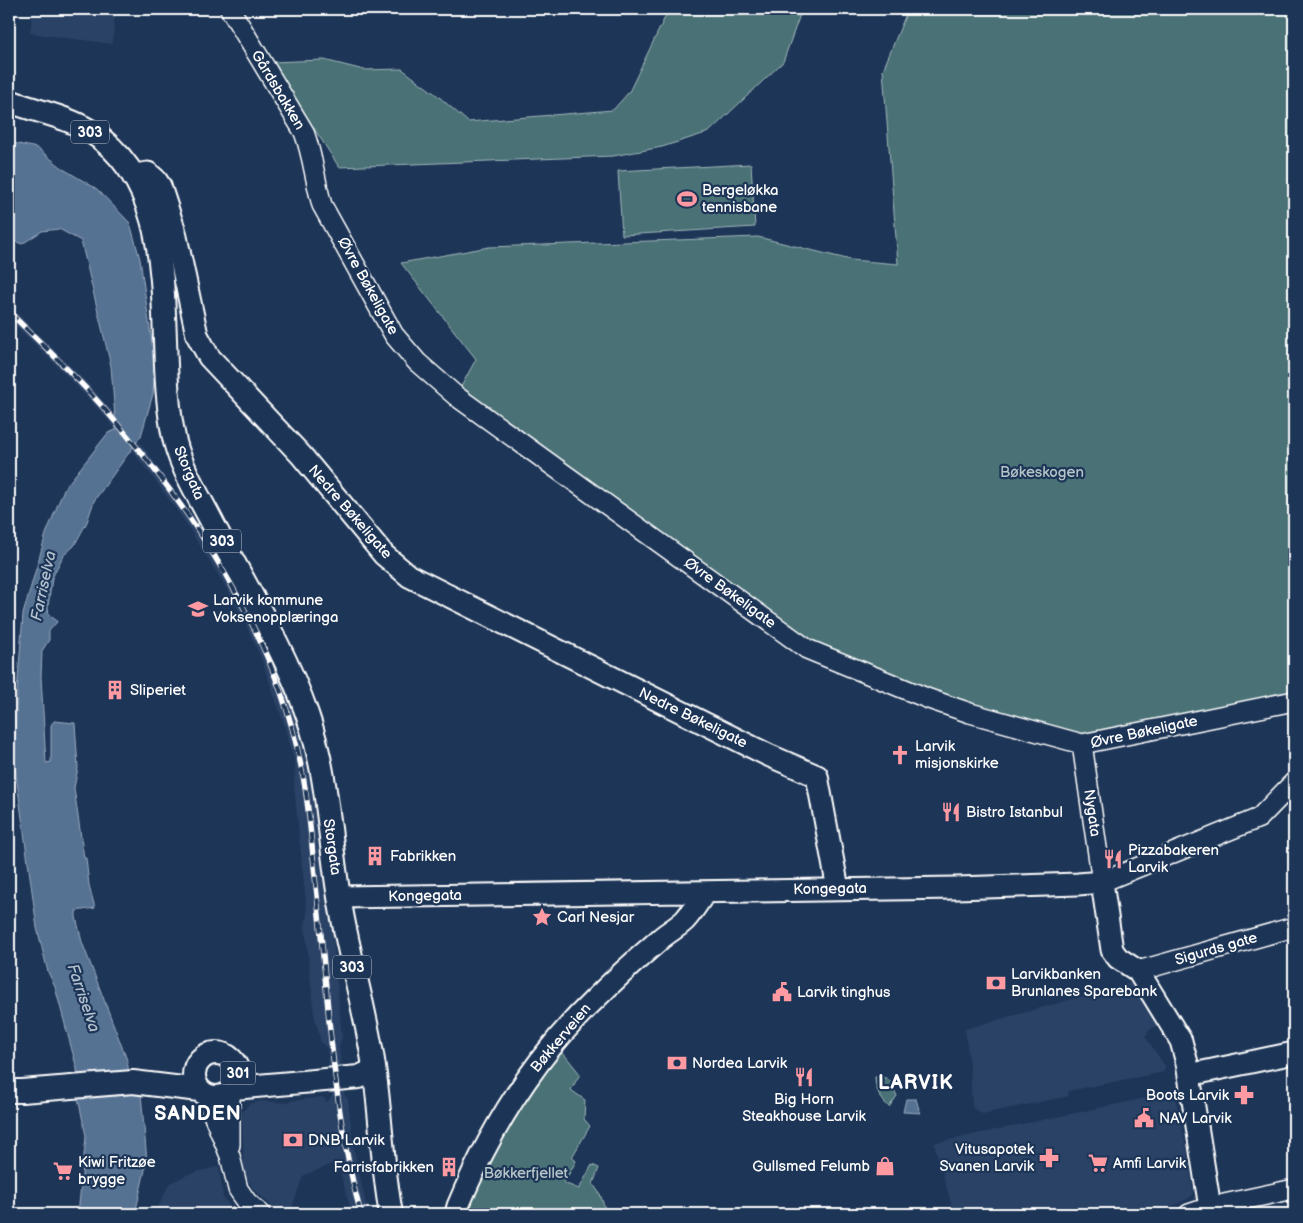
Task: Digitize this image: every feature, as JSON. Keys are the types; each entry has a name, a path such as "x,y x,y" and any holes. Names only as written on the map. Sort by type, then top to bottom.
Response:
{"main road":[{"name":"Storgata","path":"9,101 66,120 90,132 117,154 134,178 155,228 162,279 170,402 176,442 187,474 268,627 291,676 308,715 320,760 339,897 338,925 355,1030 392,1214"},
{"name":"Nedre Bøkeligate","path":"134,178 141,174 148,174 160,186 175,232 197,335 209,358 333,492 384,555 409,576 768,755 816,776 838,889"},
{"name":"Kongegata","path":"339,897 985,887 1102,882"},
{"path":"1102,882 1112,950 1118,958 1138,971 1181,1041 1189,1075 1211,1211"},
{"name":"Bøkkerveien","path":"456,1214 466,1186 503,1114 534,1068 592,1002 659,940 684,921 705,892"},
{"name":"301","path":"199,1085 200,1059 212,1053 220,1053 228,1056 236,1066 238,1075 232,1090"},
{"path":"1189,1075 1294,1053"},
{"name":"301","path":"236,1066 249,1070 364,1070"},
{"name":"Storgata","path":"364,1070 370,1178 378,1214"},
{"name":"301","path":"9,1091 22,1092 70,1086 133,1082 150,1076 199,1085 219,1097 232,1090 364,1070"},
{"name":"301","path":"9,1082 70,1086"}],"street":[{"name":"Gårdsbakken","path":"230,9 304,132 310,147 315,176"},
{"name":"Øvre Bøkeligate","path":"315,176 322,205 384,319 405,349 417,362 456,396 806,649 929,700 1082,744 1294,701"},
{"name":"Nygata","path":"1082,744 1102,882"},
{"name":"Kongegata","path":"1102,882 1259,818 1294,782"},
{"name":"Sigurds gate","path":"1138,971 1294,926"},
{"path":"199,1085 230,1156 238,1189 247,1202 261,1214"},
{"path":"230,1156 232,1090"},
{"path":"1189,1214 1211,1211 1294,1189"}],"shaded area":[{"path":"33,9 116,9 112,44 30,33"},
{"path":"9,305 92,388 144,448 203,531 269,646 308,747 328,883 342,1037 339,1046 344,1094 348,1099 353,1144 368,1214 352,1214 337,1162 303,1176 290,1214 281,1214 254,1190 248,1180 244,1166 242,1112 249,1104 261,1101 289,1103 290,1101 323,1097 327,1102 332,1096 327,1048 321,1043 314,1014 305,926 307,914 294,786 295,764 283,721 262,661 229,592 185,522 155,480 103,414 9,319"},
{"path":"1130,983 1136,985 1161,1023 1147,1032 1148,1034 1145,1036 1165,1066 1164,1072 1068,1091 1069,1096 982,1114 972,1107 965,1029"},
{"name":"Amfi Larvik","path":"1174,1092 1187,1151 1193,1190 1193,1195 1189,1198 1175,1205 1141,1214 954,1214 934,1143"},
{"path":"219,1166 223,1197 236,1214 155,1214 169,1184 186,1175"}],"green space":[{"path":"669,9 802,9 783,62 709,132 662,147 613,156 339,167 271,62 324,60 364,70 402,69 468,122 613,110 629,92"},
{"name":"Bøkeskogen","path":"908,9 1294,9 1294,701 1082,744 807,649 456,396 476,359 401,263 489,247 758,237 851,260 898,264 883,70"},
{"name":"Bergeløkka tennisbane","path":"751,164 755,227 622,235 618,171"},
{"name":"Bøkkerfjellet","path":"557,1053 564,1054 580,1074 571,1090 585,1100 584,1119 590,1126 572,1157 576,1161 564,1183 579,1189 592,1165 599,1168 593,1184 600,1194 606,1214 467,1214 485,1164 522,1100"},
{"path":"875,1077 886,1078 890,1081 897,1096 889,1107 879,1093"}],"water":[{"name":"Farriselva","path":"9,142 37,148 65,170 97,189 130,223 140,259 155,364 153,394 141,436 94,501 87,522 74,546 63,556 52,578 48,607 49,615 57,622 49,631 49,640 42,651 41,677 46,763 51,762 51,725 54,721 75,723 78,768 74,788 84,858 86,858 89,885 95,908 76,911 76,917 82,942 127,1060 132,1094 141,1094 147,1161 135,1214 78,1214 86,1136 78,1098 77,1069 37,928 14,760 23,614 46,534 64,489 108,433 116,430 111,366 81,241 59,229 42,231 22,244 9,239"},
{"path":"906,1099 916,1099 920,1113 903,1112"}],"railway":[{"path":"9,312 90,393 166,485 225,573 250,620 272,668 289,717 306,793 337,1095 349,1166 361,1214"}],"place":[{"name":"Bergeløkka tennisbane","path":"687,199"},
{"name":"Larvik kommune Voksenopplæringa","path":"198,609"},
{"name":"Sliperiet","path":"115,690"},
{"name":"Larvik misjonskirke","path":"900,755"},
{"name":"Bistro Istanbul","path":"951,812"},
{"name":"Fabrikken","path":"375,856"},
{"name":"Pizzabakeren Larvik","path":"1113,859"},
{"name":"Carl Nesjar","path":"542,917"},
{"name":"Larvikbanken Brunlanes Sparebank","path":"996,983"},
{"name":"Larvik tinghus","path":"782,992"},
{"name":"Nordea Larvik","path":"677,1063"},
{"name":"Big Horn Steakhouse Larvik","path":"804,1077"},
{"name":"Boots Larvik","path":"1244,1095"},
{"name":"NAV Larvik","path":"1144,1118"},
{"name":"DNB Larvik","path":"293,1140"},
{"name":"Vitusapotek Svanen Larvik","path":"1049,1158"},
{"name":"Amfi Larvik","path":"1098,1163"},
{"name":"Gullsmed Felumb","path":"885,1166"},
{"name":"Farrisfabrikken","path":"449,1167"},
{"name":"Kiwi Fritzøe brygge","path":"63,1171"}],"district":[{"name":"LARVIK","path":"916,1083"},
{"name":"SANDEN","path":"198,1114"}]}
